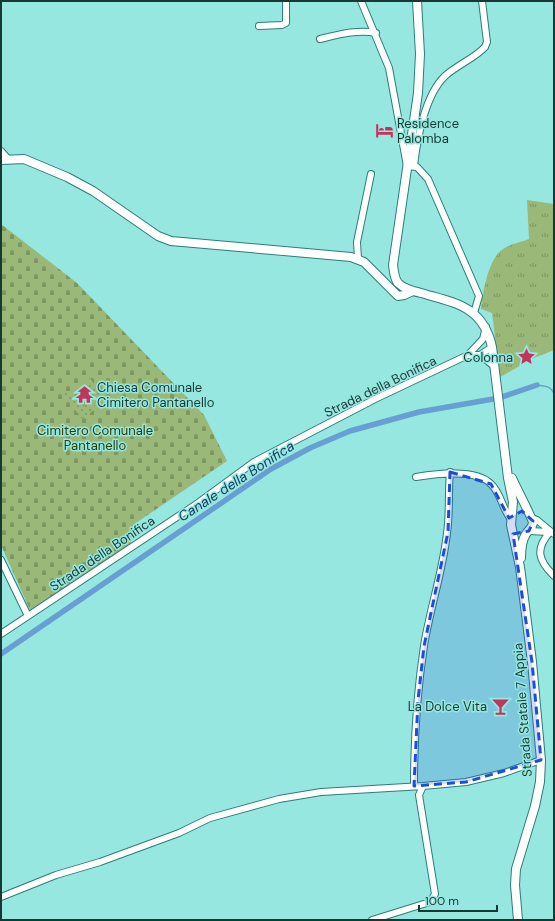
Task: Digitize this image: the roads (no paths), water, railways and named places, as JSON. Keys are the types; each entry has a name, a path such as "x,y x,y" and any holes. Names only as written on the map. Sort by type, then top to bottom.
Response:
{"main road":[{"name":"Strada Statale 7 Appia","path":"417,1 420,54 418,92 410,166 393,265 397,282 404,288 450,301 463,306 474,313 486,327 492,347 507,468 513,502 511,525 520,567 532,662 541,760 540,782 535,806 516,870 515,885 518,920"},
{"path":"5,160 24,159 67,177 93,191 158,236 171,242 351,257 364,262 398,296 413,291"},
{"name":"Strada Statale 7 Appia","path":"507,468 530,516 532,526 528,532 521,552 520,567"},
{"path":"512,518 520,512 530,516"},
{"path":"513,530 521,534 528,532"}],"street":[{"path":"259,26 282,26 286,23 286,1"},
{"path":"361,1 390,68 410,166 428,179 479,296 474,313"},
{"path":"410,166 419,129 439,85 456,67 485,47 487,37 482,1"},
{"path":"320,39 354,33 368,32 376,34"},
{"path":"1,151 5,160"},
{"path":"358,259 357,242 371,174"},
{"path":"468,355 483,339 486,327"},
{"path":"479,345 492,347"},
{"path":"468,355 480,355 492,347"},
{"name":"Strada della Bonifica","path":"1,634 198,503 254,462 375,400 468,355"},
{"path":"480,355 494,366"},
{"path":"416,477 450,472 483,479 491,484 505,511 512,518"},
{"path":"414,786 414,745 420,677 424,646 440,576 448,532 450,472"},
{"path":"530,516 552,533"},
{"path":"528,532 552,533"},
{"path":"552,533 543,541 540,554 546,568 554,576"},
{"path":"1,560 28,616"},
{"path":"1,897 43,880 100,862 179,833 210,818 247,808 303,794 466,782 504,773 541,760"},
{"path":"372,920 430,902 435,894 418,795 423,786"}],"waterway":[{"path":"537,385 549,388 554,394"},
{"name":"Canale della Bonifica","path":"1,654 271,469 310,448 350,431 419,412 499,398 537,385"}],"place":[{"name":"Residence Palomba","path":"384,130"},
{"name":"Colonna","path":"526,357"},
{"name":"Chiesa Comunale Cimitero Pantanello","path":"84,394"},
{"name":"La Dolce Vita","path":"500,706"}],"park label":[{"name":"Cimitero Comunale Pantanello","path":"95,438"}]}
